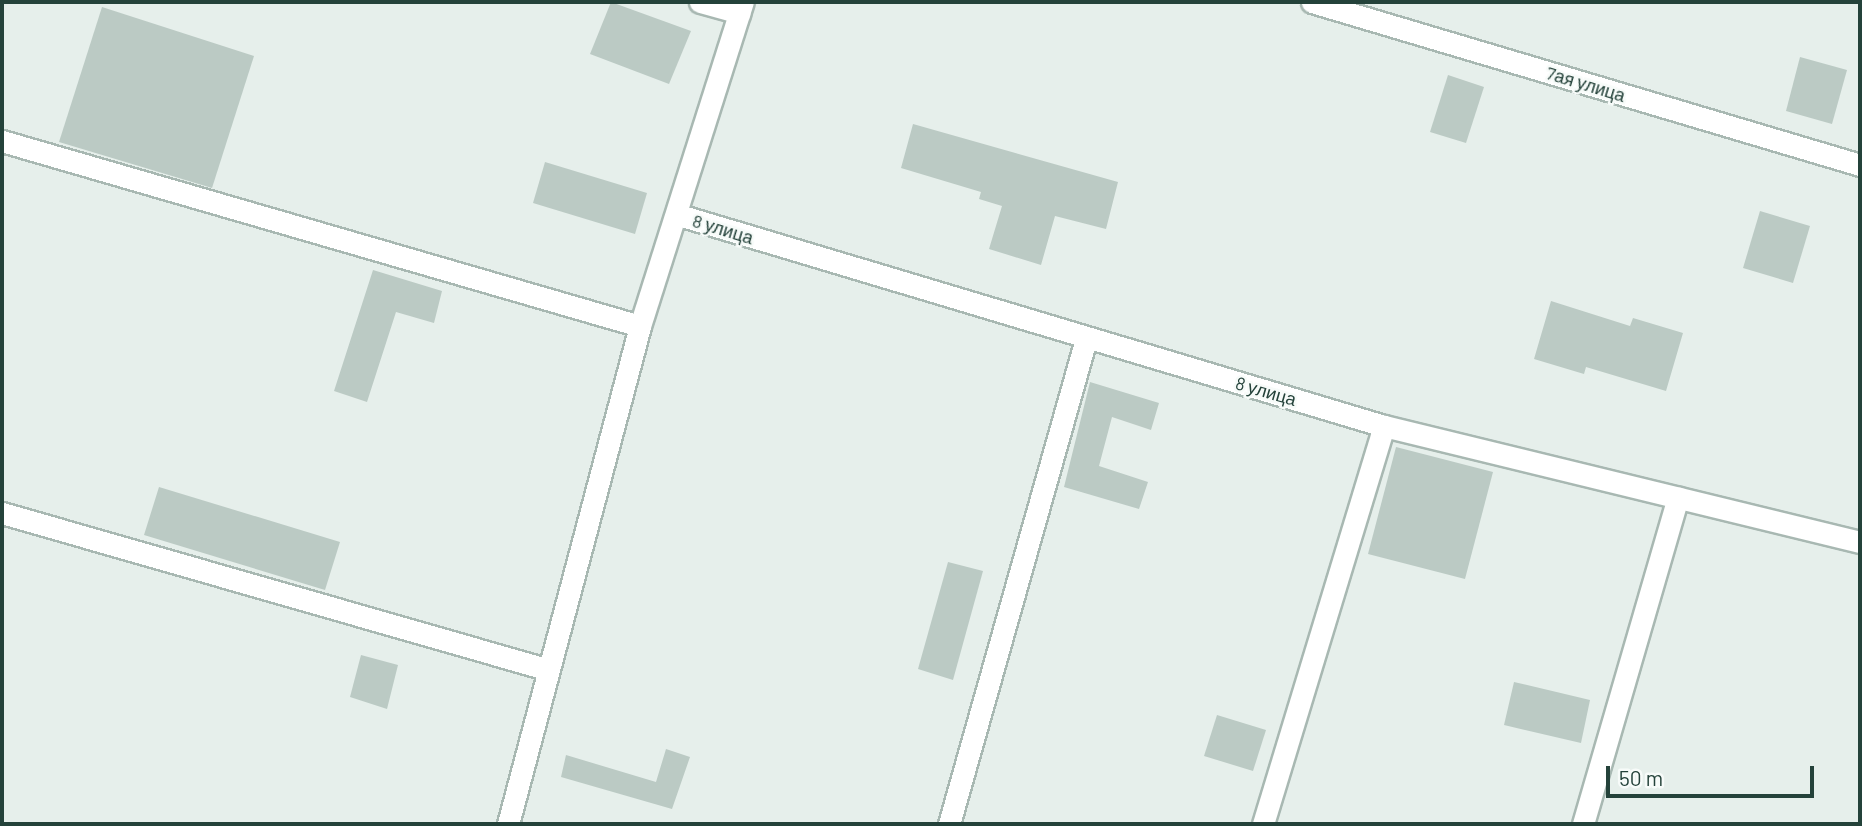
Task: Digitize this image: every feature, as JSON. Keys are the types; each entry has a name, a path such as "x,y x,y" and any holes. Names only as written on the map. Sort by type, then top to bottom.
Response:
{"street":[{"path":"508,824 546,669 640,327 679,215 741,8 700,2"},
{"name":"7ая улица","path":"1312,2 1860,165"},
{"path":"2,141 640,327"},
{"name":"8 улица","path":"679,215 1384,426 1860,542"},
{"path":"949,824 1086,339"},
{"path":"1263,824 1384,426"},
{"path":"1583,824 1678,498"},
{"path":"2,513 546,669"}],"building":[{"path":"611,2 691,31 669,84 590,54"},
{"path":"102,7 254,56 212,188 59,142"},
{"path":"1800,57 1847,70 1832,124 1786,111"},
{"path":"1448,75 1484,87 1466,143 1430,132"},
{"path":"913,124 1118,182 1106,229 1055,216 1041,265 989,249 1002,206 979,199 981,192 901,168"},
{"path":"545,162 647,193 635,234 533,203"},
{"path":"1760,211 1810,226 1793,283 1743,268"},
{"path":"373,270 442,291 434,323 396,312 367,402 334,391"},
{"path":"1551,301 1630,326 1633,318 1683,333 1666,391 1586,367 1584,374 1534,359"},
{"path":"1090,382 1159,403 1151,430 1112,417 1099,466 1148,482 1139,509 1064,487"},
{"path":"1396,447 1493,472 1465,579 1368,554"},
{"path":"159,487 340,542 325,590 144,535"},
{"path":"948,562 983,571 953,680 918,669"},
{"path":"361,655 398,665 387,709 350,697"},
{"path":"1514,682 1590,700 1581,743 1504,725"},
{"path":"1217,715 1266,730 1253,771 1204,756"},
{"path":"666,749 690,757 672,809 561,777 566,755 656,782"}]}
